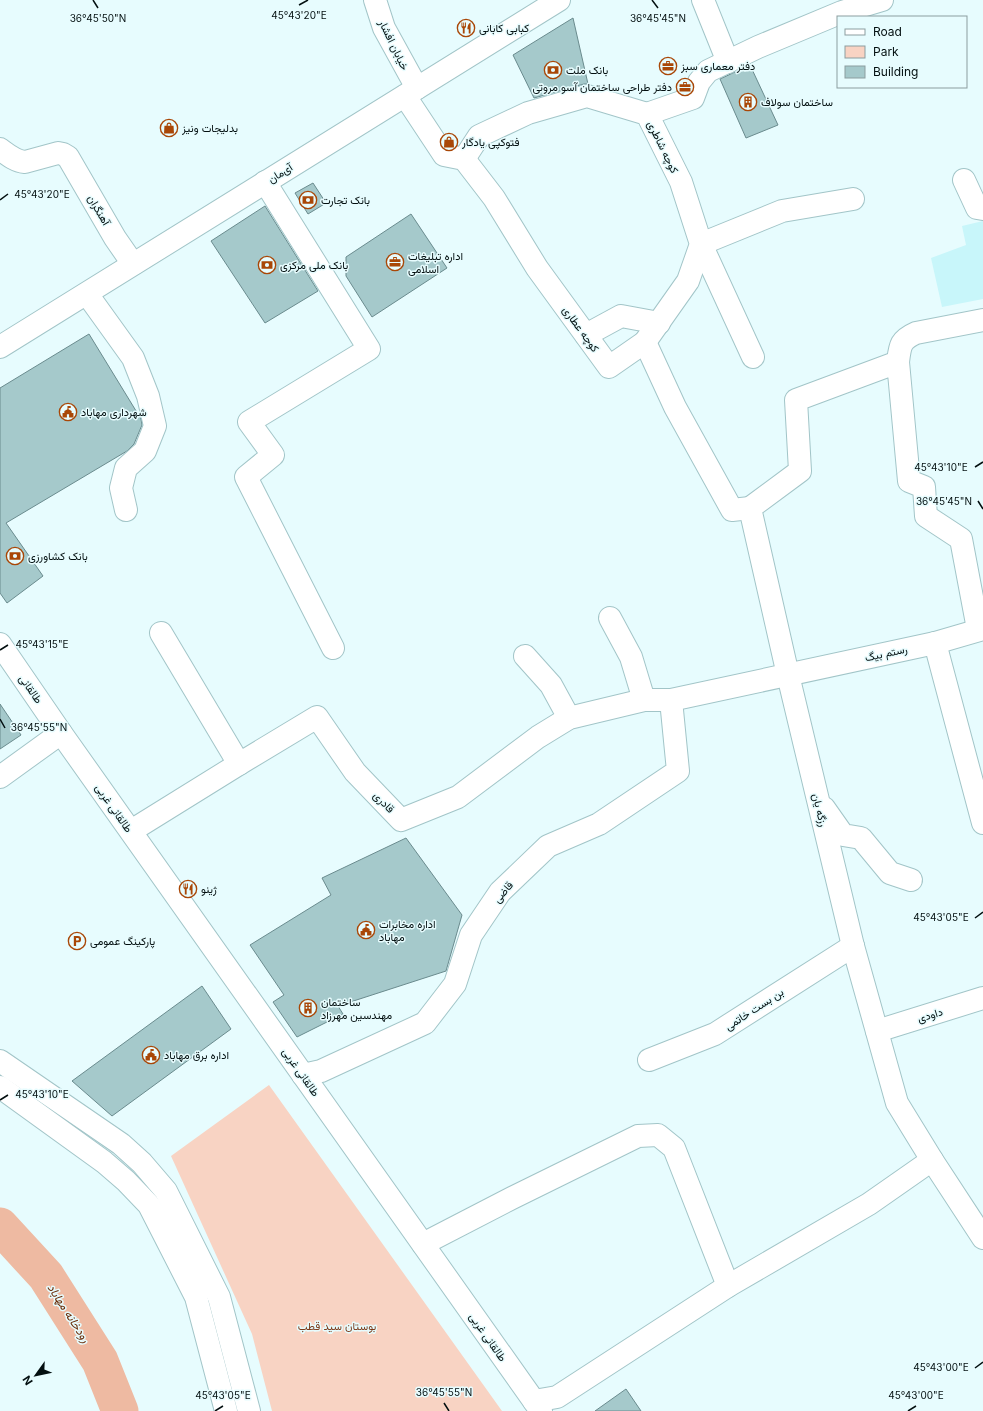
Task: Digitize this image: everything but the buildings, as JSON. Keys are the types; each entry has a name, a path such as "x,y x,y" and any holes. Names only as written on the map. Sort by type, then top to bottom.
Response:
{"street":[{"name":"خیابان افشار","path":"375,0 384,28 411,92"},
{"name":"آی‌مان","path":"0,347 559,0"},
{"path":"703,0 728,62"},
{"path":"647,114 693,98 699,82 708,71 758,47 842,12 882,0"},
{"path":"411,92 444,155 464,160"},
{"name":"کوچه شاطری","path":"464,160 479,136 528,113 587,96 647,114 681,182 701,244 752,357"},
{"name":"آهنگران","path":"0,149 13,159 20,162 58,153 68,157 115,238 133,264"},
{"name":"کوچه عطاری","path":"464,160 494,198 537,268 609,367 645,342"},
{"path":"964,180 977,208 983,209"},
{"path":"265,182 369,349 249,422 273,455 246,477 333,648"},
{"path":"853,199 782,211 701,244 688,281 645,342 675,407 732,510 750,508 800,471 796,400 898,362"},
{"path":"87,294 133,358 148,396 155,426 145,451 126,468 121,488 126,510"},
{"path":"586,335 621,316 659,323"},
{"path":"981,629 961,540 926,516 924,487 909,481 898,362 900,348 906,338 916,333 983,320"},
{"name":"رزگه یان","path":"750,508 853,946 897,1103 983,1238"},
{"path":"610,618 631,657 644,700"},
{"name":"رستم بیگ","path":"671,700 935,643 981,629"},
{"path":"161,633 239,764"},
{"path":"935,643 983,823"},
{"name":"طالقانی","path":"0,644 61,733"},
{"path":"525,656 551,685 569,718"},
{"name":"قادری","path":"131,831 317,717 355,772 402,820 458,797 538,737 569,718 644,700 671,700"},
{"name":"قاضی","path":"303,1075 321,1071 425,1023 455,984 471,935 500,892 548,846 599,824 678,771 671,700"},
{"path":"0,777 61,733"},
{"name":"طالقانی غربی","path":"61,733 538,1406"},
{"path":"817,798 843,835 861,838 890,873 911,880"},
{"name":"بن بست خاتمی","path":"649,1060 715,1034 853,946"},
{"name":"داودی","path":"877,1031 983,998"},
{"path":"0,1061 121,1144 142,1163 166,1191 219,1297 249,1411"},
{"path":"0,1087 104,1162 126,1181 149,1205 196,1297 226,1411"},
{"path":"423,1244 638,1136 658,1135 674,1148 728,1286"},
{"path":"538,1406 557,1397 728,1286 869,1204 932,1160"}],"shaded area":[{"path":"983,221 983,299 942,307 931,258 966,245 962,226"}],"green space":[{"name":"بوستان سید قطب","path":"269,1085 502,1411 272,1411 252,1334 171,1156"}],"waterway":[{"name":"رودخانه مهاباد","path":"0,1226 46,1276 100,1361 120,1411"}],"place":[{"name":"کبابی کابانی","path":"466,28"},
{"name":"دفتر معماری سبز","path":"668,66"},
{"name":"بانک ملت","path":"553,70"},
{"name":"دفتر طراحی ساختمان آسو مروتی","path":"685,87"},
{"name":"ساختمان سولاف","path":"748,102"},
{"name":"بدلیجات ونیز","path":"169,128"},
{"name":"فتوکپی یادگار","path":"449,142"},
{"name":"بانک تجارت","path":"308,200"},
{"name":"اداره تبلیغات اسلامی","path":"395,262"},
{"name":"بانک ملی مرکزی","path":"267,265"},
{"name":"شهرداری مهاباد","path":"68,412"},
{"name":"بانک کشاورزی","path":"15,556"},
{"name":"ژینو","path":"188,889"},
{"name":"اداره مخابرات مهاباد","path":"366,930"},
{"name":"پارکینگ عمومی","path":"77,941"},
{"name":"ساختمان مهندسین مهرزاد","path":"308,1008"},
{"name":"اداره برق مهاباد","path":"151,1055"}]}
